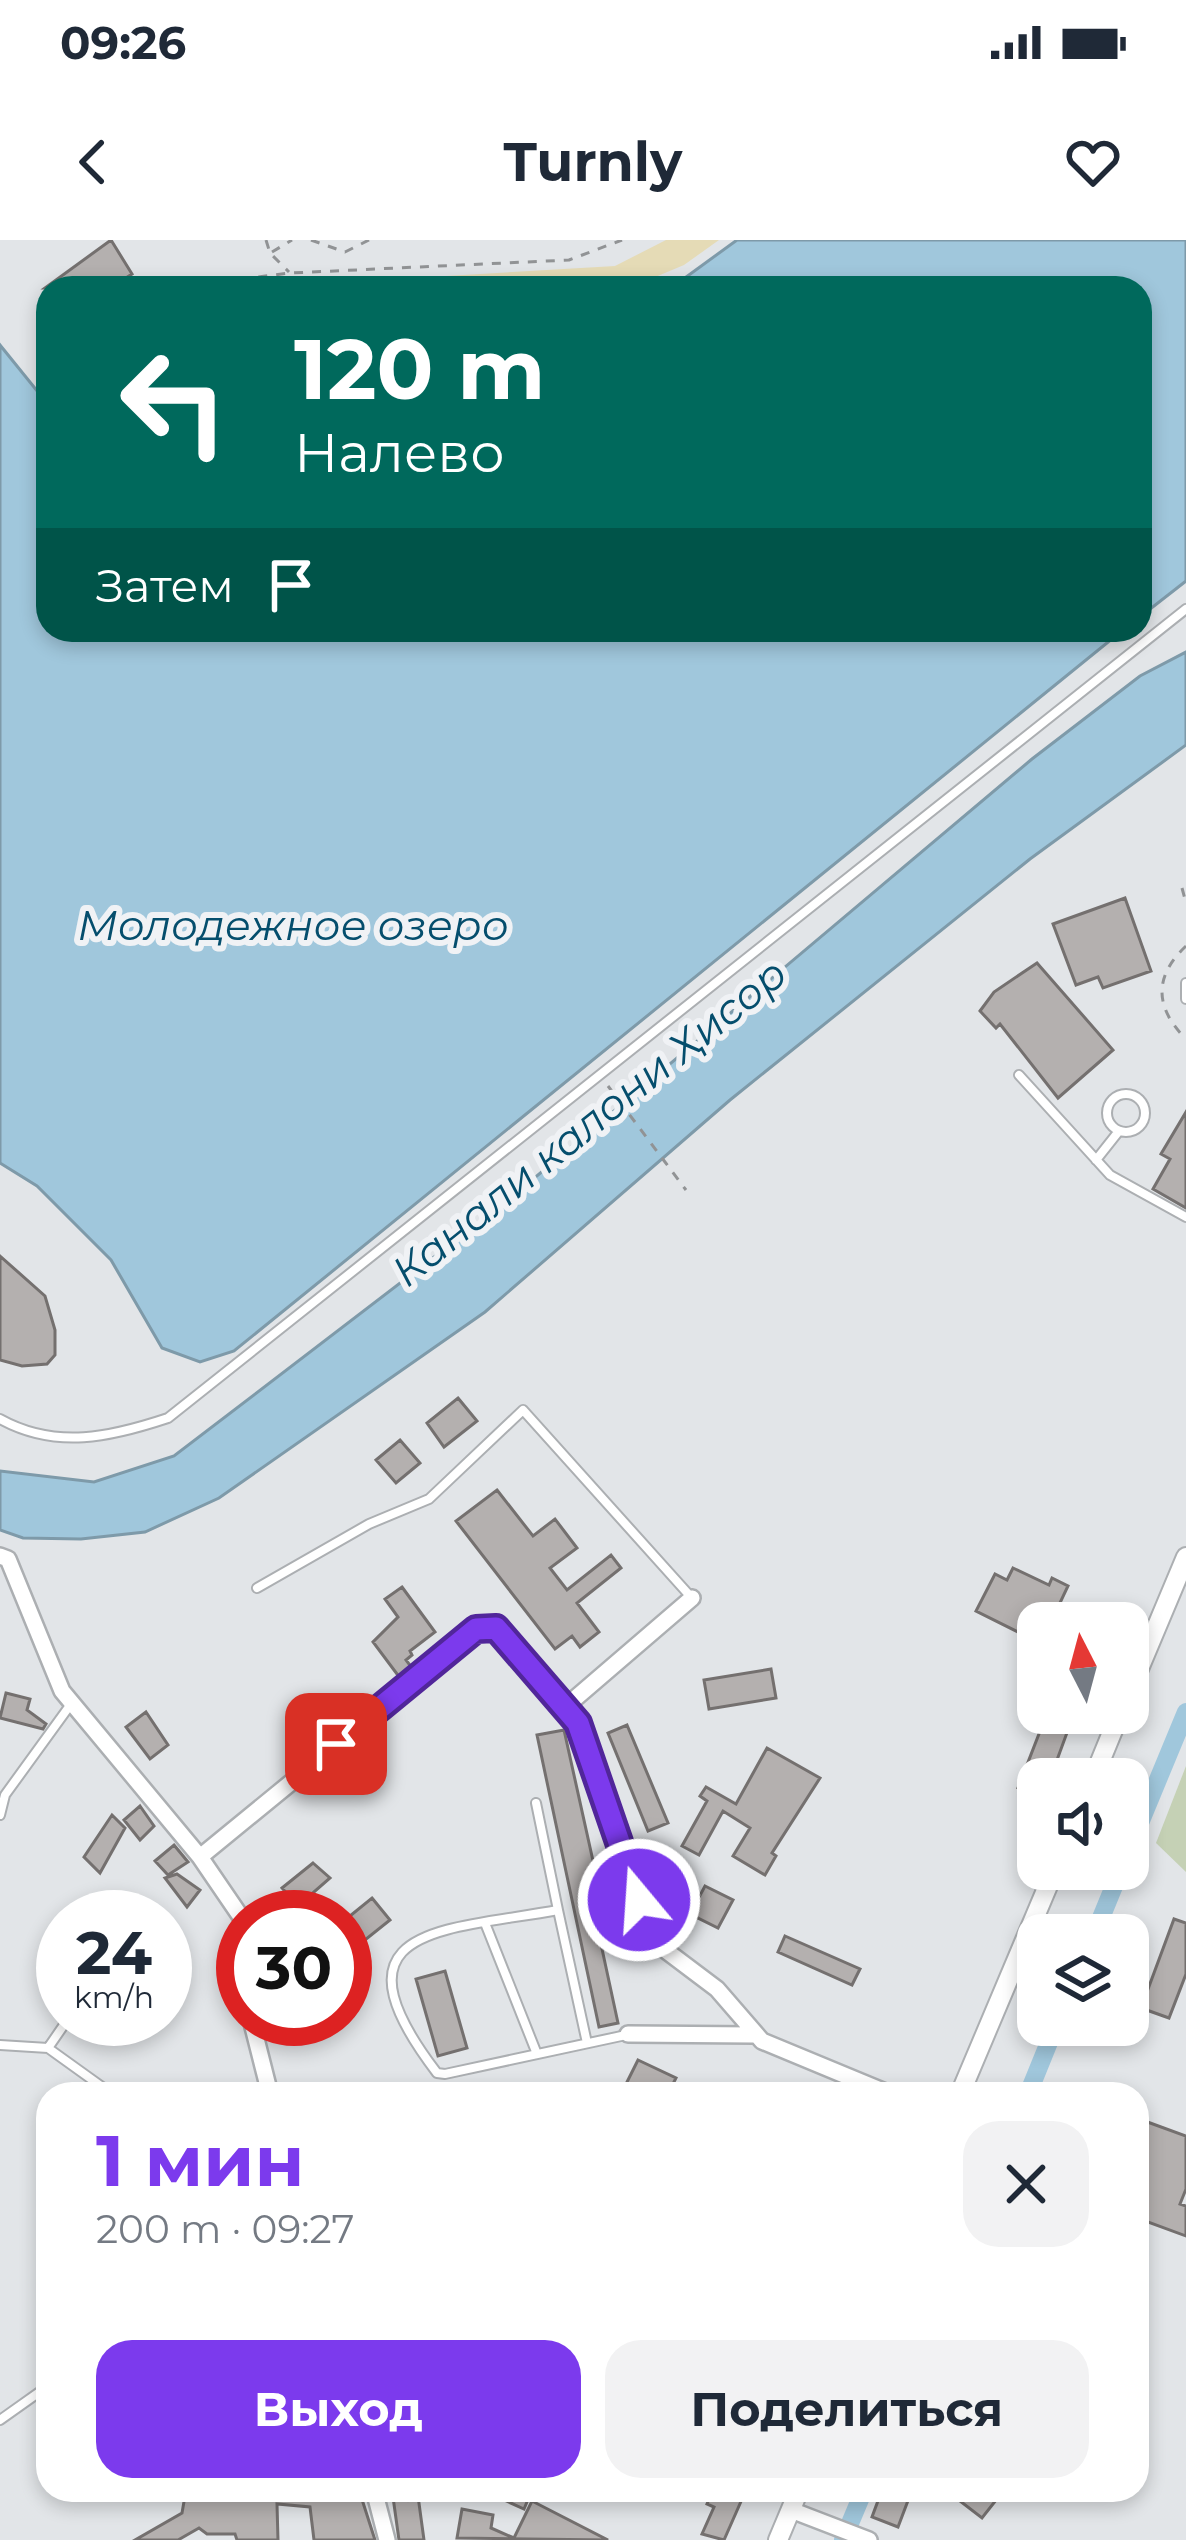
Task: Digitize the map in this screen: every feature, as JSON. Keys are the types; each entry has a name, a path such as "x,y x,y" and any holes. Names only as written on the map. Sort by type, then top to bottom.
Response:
{"street":[{"path":"0,1556 8,1559 52,1674 71,1703 223,1890"},
{"path":"1149,1645 1186,1557"},
{"path":"565,1708 692,1598"},
{"path":"200,1857 476,1629 496,1628 565,1708 587,1742 652,1940 717,1989 754,2035"},
{"path":"965,2082 1046,1890"},
{"path":"628,2034 754,2035 859,2082"},
{"path":"258,2046 267,2082"},
{"path":"377,2502 387,2540"},
{"path":"778,2540 794,2502"},
{"path":"790,2510 869,2540"}],"lane":[{"path":"1152,636 1186,609"},
{"path":"0,1419 36,1433 80,1441 168,1418 1145,642"},
{"path":"1186,983 1186,999"},
{"path":"1019,1075 1109,1175 1186,1216"},
{"path":"1131,1094 1142,1102 1144,1121 1134,1131 1119,1131 1106,1118 1108,1105 1118,1095 1131,1094"},
{"path":"1096,1160 1119,1131"},
{"path":"256,1588 351,1534 429,1499 523,1409 692,1598"},
{"path":"0,1814 5,1795 71,1703"},
{"path":"536,1803 587,2043"},
{"path":"558,1910 424,1933 404,1945 396,1959 394,1991 401,2020 437,2073 628,2034"},
{"path":"485,1923 537,2054"},
{"path":"0,2045 48,2048 95,2082"},
{"path":"0,2420 36,2394"}],"path":[{"path":"266,240 270,253 290,273"},
{"path":"270,253 292,240"},
{"path":"311,240 345,252 370,240"},
{"path":"266,276 569,260 622,240"},
{"path":"1182,888 1186,903"},
{"path":"1186,946 1168,966 1158,992 1163,1011 1186,1040"},
{"path":"600,1075 686,1190"}],"green space":[{"path":"1186,1766 1186,1872 1156,1843"}],"sand":[{"path":"666,240 719,240 684,265 658,276 445,276 615,266"}],"water":[{"path":"737,240 1186,240 1186,581 1152,608 1152,276 688,276"},
{"name":"Молодежное озеро","path":"0,345 36,390 36,642 1108,642 234,1351 200,1362 162,1348 111,1260 37,1186 0,1163"},
{"path":"1186,652 1186,745 1030,859 730,1100 485,1312 219,1498 145,1532 81,1539 23,1538 0,1530 0,1471 94,1482 174,1456 506,1202 1032,759 1140,676"}],"building":[{"path":"111,240 132,274 129,276 62,276"},
{"path":"1125,898 1151,971 1103,988 1098,977 1076,985 1053,924"},
{"path":"1037,963 1113,1050 1058,1098 1000,1024 996,1028 980,1011 994,992"},
{"path":"1186,1112 1186,1208 1153,1189 1170,1159 1161,1154"},
{"path":"0,1256 45,1296 55,1330 55,1355 47,1364 22,1366 0,1360"},
{"path":"458,1398 477,1421 444,1447 427,1423"},
{"path":"400,1440 420,1463 396,1483 376,1460"},
{"path":"497,1490 533,1536 555,1519 577,1548 550,1568 567,1590 611,1555 621,1568 577,1603 599,1632 580,1647 572,1636 555,1649 456,1521"},
{"path":"1013,1568 1049,1585 1052,1578 1068,1586 1060,1602 1017,1602 1017,1632 976,1611 995,1574 1007,1580"},
{"path":"402,1587 435,1632 410,1651 406,1660 412,1668 400,1678 373,1642 398,1617 385,1599"},
{"path":"771,1669 776,1698 709,1709 704,1680"},
{"path":"6,1693 30,1699 27,1710 46,1724 43,1729 0,1718"},
{"path":"146,1712 168,1745 150,1759 126,1727"},
{"path":"627,1725 668,1823 648,1831 608,1733"},
{"path":"564,1730 609,1933 599,1935 618,2023 599,2027 537,1735"},
{"path":"1039,1734 1067,1734 1058,1758 1030,1758"},
{"path":"767,1748 820,1778 772,1853 776,1856 765,1875 733,1856 750,1828 723,1811 699,1855 682,1846 707,1801 700,1796 706,1787 736,1804"},
{"path":"140,1806 154,1826 140,1840 124,1820"},
{"path":"112,1815 125,1828 100,1873 84,1857"},
{"path":"174,1845 188,1862 168,1875 155,1861"},
{"path":"313,1863 330,1878 316,1890 282,1888"},
{"path":"177,1874 200,1890 192,1900 192,1890 174,1890 165,1878"},
{"path":"705,1886 733,1900 718,1928 690,1914"},
{"path":"372,1898 390,1920 372,1934"},
{"path":"1174,1919 1186,1923 1186,1974 1169,2018 1149,2011 1149,1986"},
{"path":"785,1936 860,1969 852,1985 778,1952"},
{"path":"445,1971 467,2048 438,2056 416,1979"},
{"path":"638,2060 676,2078 674,2082 627,2082"},
{"path":"1149,2123 1186,2136 1186,2189 1180,2204 1186,2206 1186,2236 1149,2222"},
{"path":"184,2502 363,2502 375,2540 314,2540 310,2507 277,2504 278,2540 237,2540 235,2534 207,2534 199,2528 178,2540 135,2540 182,2513"},
{"path":"394,2502 419,2502 424,2540 399,2540"},
{"path":"534,2502 608,2540 457,2538 462,2509 493,2515 491,2528 514,2538"},
{"path":"741,2502 724,2540 702,2534 714,2507 707,2504"},
{"path":"878,2502 907,2502 898,2527 872,2517"},
{"path":"961,2502 995,2502 982,2518"}],"waterway":[{"path":"1149,1801 1186,1712"},
{"path":"1103,1914 1112,1890"},
{"path":"1033,2082 1047,2046"},
{"path":"843,2540 859,2502"}],"route":[{"path":"336,1744 476,1629 496,1628 578,1723 639,1900"}],"water label":[{"name":"Канали калони Ҳисор","path":"589,1122"}]}
